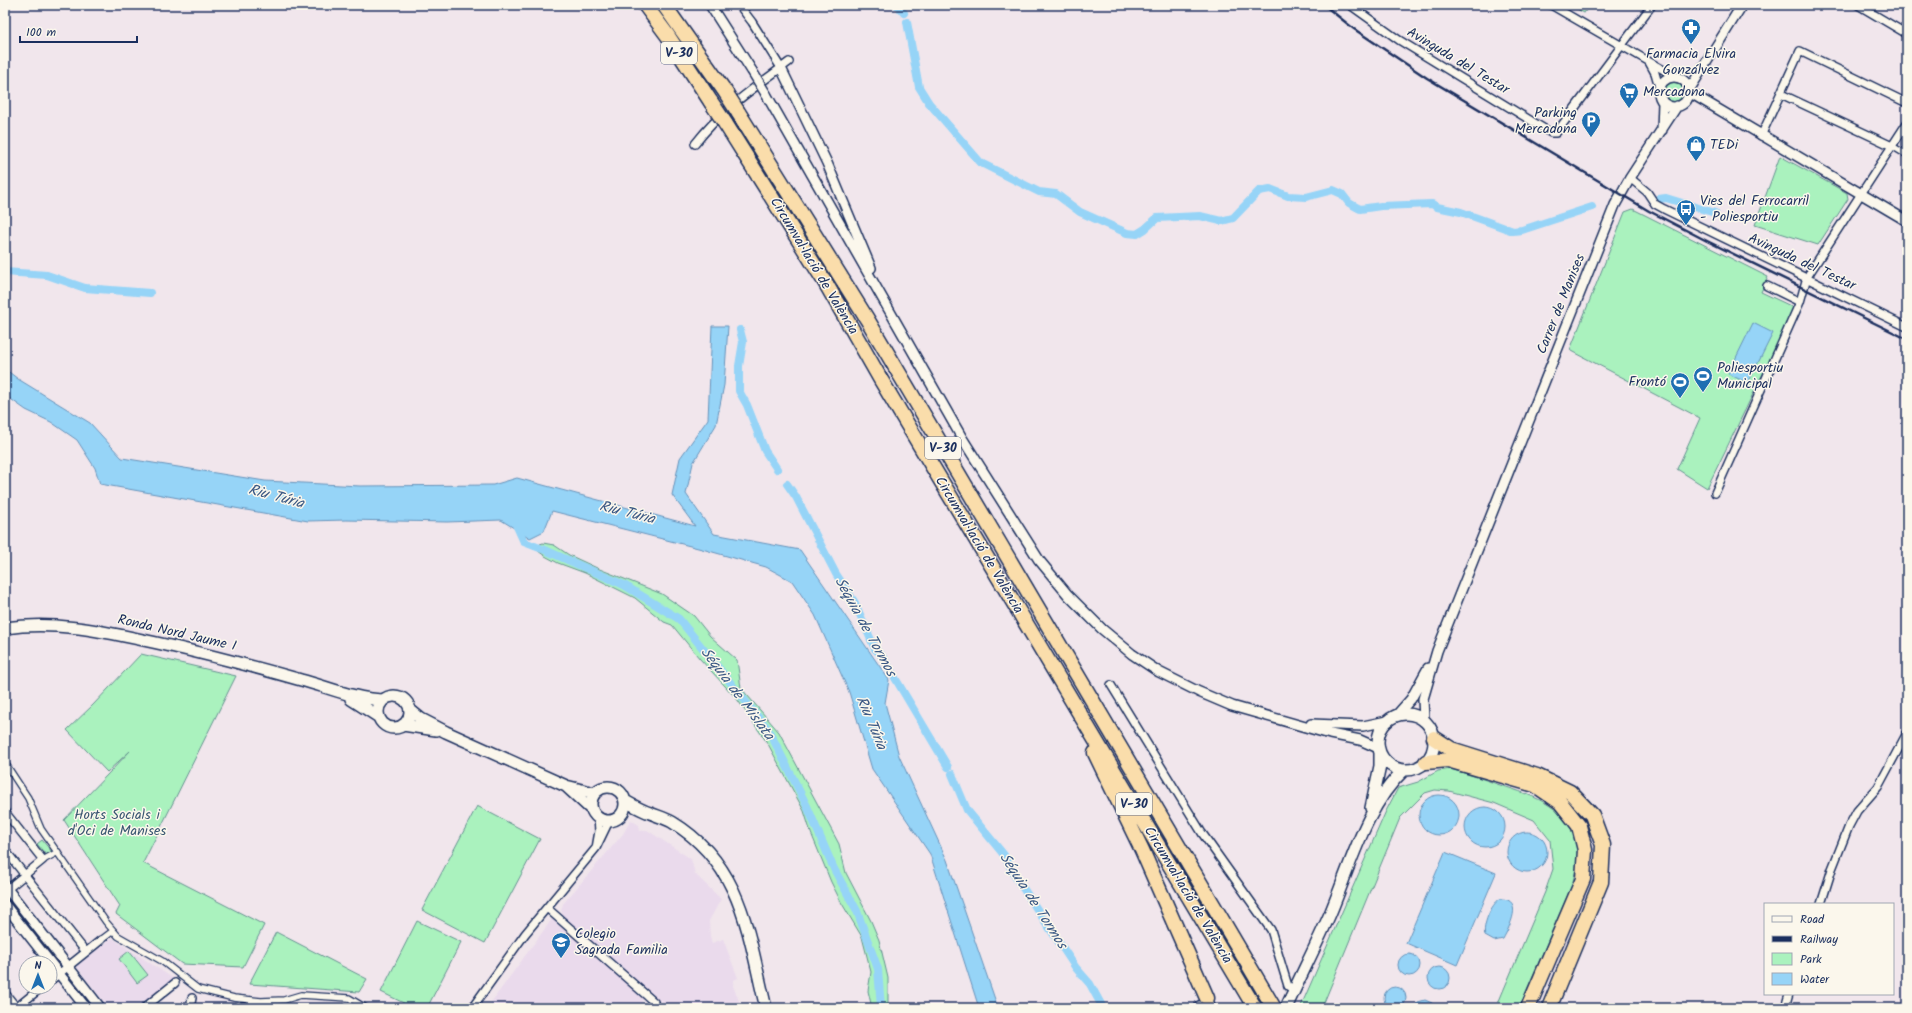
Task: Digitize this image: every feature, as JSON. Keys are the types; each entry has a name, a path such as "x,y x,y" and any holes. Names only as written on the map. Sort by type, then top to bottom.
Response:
{"highway":[{"name":"Circumval·lació de València","path":"645,5 668,36 725,123 825,282 885,386 1255,1008"},
{"name":"Circumval·lació de València","path":"664,5 682,28 724,90 855,300 1274,1008"},
{"path":"668,5 682,28"},
{"path":"1012,600 1046,666 1090,744 1142,850 1204,1005"},
{"path":"1434,738 1451,749 1543,779 1570,792 1592,815 1603,845 1601,882 1549,1008"},
{"path":"1426,762 1448,760 1535,785 1560,802 1578,826 1585,850 1583,879 1528,1008"}],"main road":[{"name":"Ronda Nord Jaume I","path":"5,628 52,625 82,628 208,655 369,700 383,700"},
{"name":"Ronda Nord Jaume I","path":"338,692 379,717"},
{"path":"392,696 402,697 409,705 410,710 409,719 403,725 396,728 388,727 383,723 379,717 378,708 383,700 392,696"},
{"path":"410,710 422,719 446,732 566,786 594,793"},
{"path":"1368,820 1380,766 1379,751 1380,731 1391,719 1410,714 1424,720 1430,728 1434,738 1432,752 1426,762 1420,767 1404,770 1390,765 1379,751"},
{"path":"403,725 446,732"},
{"path":"1286,1008 1329,916 1368,820 1386,789 1404,770"},
{"path":"566,786 595,814 609,821 615,820 625,806"},
{"path":"595,814 590,804 594,793 602,788 614,788 619,791 625,806"},
{"path":"625,806 649,813 671,822 697,840 717,861 730,881 745,919 766,1008"}],"street":[{"path":"710,5 766,94 962,438 1039,560 1068,596 1102,629 1132,654 1159,672 1198,692 1232,706 1360,740 1379,751"},
{"path":"739,5 752,22 780,68 804,115 845,204 867,257 876,286"},
{"name":"Avinguda del Testar","path":"1350,5 1399,40 1551,132 1556,133 1622,46"},
{"path":"1551,5 1678,78 1687,84 1689,91 1761,136 1907,221"},
{"path":"1622,46 1652,5"},
{"path":"1648,60 1655,73 1659,87 1659,95 1663,102 1670,106 1678,106 1685,102 1689,91 1701,70 1742,5"},
{"path":"1858,5 1907,34"},
{"path":"1761,136 1800,51 1907,103"},
{"path":"695,144 710,124 739,98 790,62"},
{"path":"1659,87 1665,79 1678,78 1701,70"},
{"path":"1781,94 1892,146 1907,155"},
{"path":"1662,132 1663,102"},
{"name":"Carrer de Manises","path":"1437,651 1620,194 1678,106"},
{"path":"1716,492 1800,302 1807,277 1907,124"},
{"name":"Avinguda del Testar","path":"1630,178 1647,192 1655,204 1664,209 1763,259 1807,277 1907,327"},
{"path":"1767,286 1800,302"},
{"path":"1290,722 1333,726 1363,726 1391,719 1411,699 1437,651"},
{"path":"1424,720 1423,700 1437,651"},
{"path":"1111,685 1202,832 1271,930 1288,986 1294,990"},
{"path":"1822,903 1832,869 1849,826 1857,811 1878,787 1907,733"},
{"path":"5,763 28,798 41,829 118,936 162,961 198,989 234,998 251,1000 284,1000 300,995 349,998 366,1008"},
{"path":"5,812 43,860"},
{"path":"595,814 599,831 596,848"},
{"path":"472,1008 525,934 596,848 609,821"},
{"path":"5,850 86,952"},
{"path":"58,852 43,860 6,888 99,1006 99,1008"},
{"path":"5,905 86,1008"},
{"path":"547,908 654,1002 651,1008"},
{"path":"59,973 113,931"},
{"path":"144,1008 182,977"},
{"path":"190,1008 192,998 198,989"},
{"path":"5,993 16,1008 32,995"},
{"path":"1784,1008 1789,995"},
{"path":"248,1008 251,1000"}],"shaded area":[{"path":"631,820 639,825 640,831 647,830 691,859 695,874 721,899 709,921 710,936 712,943 723,939 738,978 734,980 733,986 742,1008 661,1008 663,1003 648,992 563,916 561,910 563,904 623,834"},
{"name":"Colegio Sagrada Familia","path":"552,919 644,998 638,1008 487,1008"},
{"path":"112,938 174,979 137,1008 109,1008 76,966"}],"green space":[{"path":"1570,5 1590,5 1584,13"},
{"path":"1674,82 1681,85 1684,92 1681,99 1674,102 1667,99 1664,92 1667,85"},
{"path":"1780,156 1847,193 1848,199 1818,245 1755,225"},
{"path":"1633,209 1768,277 1761,292 1795,308 1707,488 1677,469 1700,418 1570,350 1625,212"},
{"path":"543,543 554,545 569,555 597,568 662,594 694,616 710,636 737,660 741,688 779,732 839,844 846,873 871,921 879,940 888,978 888,1008 872,1008 868,991 871,972 862,937 831,882 811,833 804,811 768,744 737,699 700,659 672,625 664,622 635,598 585,573 558,563 545,556 538,551 540,544"},
{"name":"Horts Socials i d'Oci de Manises","path":"141,654 236,676 143,863 264,925 243,967 182,964 116,914 120,906 64,820 130,751 107,772 67,730"},
{"path":"1451,769 1513,789 1538,799 1560,814 1568,823 1574,835 1577,858 1572,885 1519,1008 1496,1008 1545,892 1553,869 1550,840 1534,820 1494,803 1449,791 1435,790 1425,793 1400,818 1323,1005 1328,1008 1303,1008 1301,1006 1386,811 1398,788 1418,782 1438,771"},
{"path":"477,806 540,839 485,943 422,910"},
{"path":"42,840 52,852 47,856 37,844"},
{"path":"417,921 461,942 427,1008 414,1008 381,992"},
{"path":"276,932 367,979 359,992 249,984"},
{"path":"129,951 148,975 137,983 119,959"}],"water":[{"path":"1753,323 1773,333 1748,383 1728,374"},
{"name":"Riu Túria","path":"712,326 728,326 724,385 716,425 693,463 686,494 714,534 800,550 889,680 885,703 899,756 947,860 998,1008 979,1008 930,854 872,769 849,692 815,615 792,581 766,567 702,549 552,511 544,531 530,538 501,520 447,522 346,520 308,521 100,484 95,468 77,440 51,422 26,410 5,395 5,369 18,379 90,423 122,458 265,481 360,486 493,485 517,478 695,526 672,495 680,458 708,419"},
{"path":"1443,795 1450,798 1456,804 1459,815 1458,823 1450,832 1443,835 1435,835 1428,832 1420,823 1419,811 1422,804 1431,796"},
{"path":"1489,807 1496,810 1502,816 1505,827 1504,835 1496,844 1489,847 1481,847 1474,844 1466,835 1465,823 1468,816 1477,808"},
{"path":"1531,832 1538,835 1544,841 1547,852 1546,860 1538,869 1531,872 1523,872 1516,869 1508,860 1507,848 1510,841 1519,833"},
{"path":"1445,852 1496,873 1457,965 1406,943"},
{"path":"1500,899 1508,900 1512,903 1514,908 1509,928 1503,939 1494,941 1485,936 1484,932 1486,921 1493,905"},
{"path":"1405,954 1413,954 1420,961 1420,969 1413,976 1405,976 1398,969 1398,961"},
{"path":"1435,967 1443,967 1450,974 1450,982 1443,989 1435,989 1428,982 1428,974"},
{"path":"1395,987 1403,990 1406,998 1403,1006 1395,1009 1387,1006 1384,998 1387,990"},
{"path":"1425,1000 1432,1003 1436,1008 1414,1008 1418,1002"}],"waterway":[{"path":"897,5 904,13"},
{"path":"907,22 919,87 929,103 981,163 1039,192 1056,194 1080,212 1127,233 1137,234 1157,218 1200,216 1221,221 1233,218 1259,191 1270,189 1288,196 1306,197 1333,190 1342,194 1349,203 1360,209 1381,206 1432,204 1437,207 1461,212 1513,231 1522,230 1592,207"},
{"path":"1658,199 1666,198 1715,213"},
{"name":"Séquia de Tormos","path":"5,272 47,275 85,288 150,293"},
{"name":"Séquia de Tormos","path":"740,330 743,342 739,366 739,391 747,405 765,451 777,469"},
{"name":"Séquia de Tormos","path":"787,484 796,497 836,574 855,603 875,649 882,656 948,767"},
{"name":"Séquia de Mislata","path":"514,520 524,542 624,585 679,619 768,729 807,806 834,869 857,911 878,969 881,1008"},
{"name":"Séquia de Tormos","path":"952,774 967,810 1004,855 1015,876 1076,968 1090,984 1103,1008"}],"railway":[{"path":"1324,5 1354,29 1427,78 1649,211 1907,339"}],"place":[{"name":"Farmacia Elvira Gonzálvez","path":"1691,45"},
{"name":"Mercadona","path":"1629,109"},
{"name":"Parking Mercadona","path":"1591,138"},
{"name":"TEDi","path":"1696,162"},
{"name":"Vies del Ferrocarril - Poliesportiu","path":"1686,226"},
{"name":"Poliesportiu Municipal","path":"1703,393"},
{"name":"Frontó","path":"1680,399"},
{"name":"Colegio Sagrada Familia","path":"561,959"}]}
